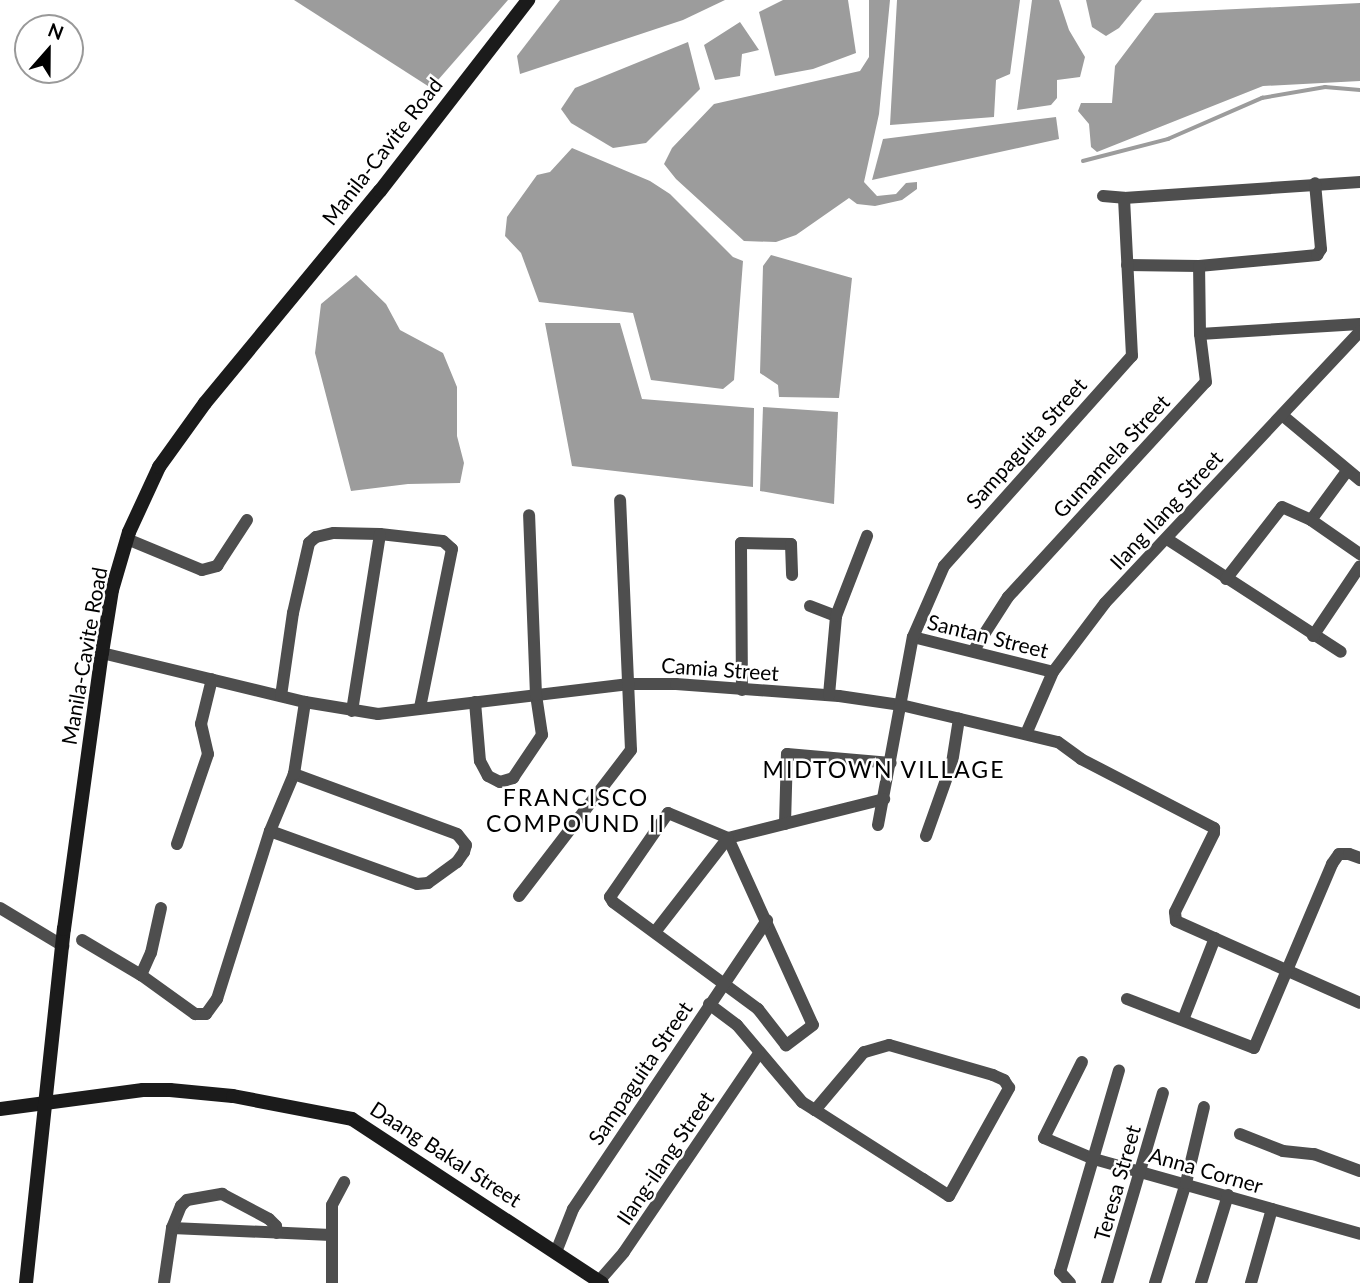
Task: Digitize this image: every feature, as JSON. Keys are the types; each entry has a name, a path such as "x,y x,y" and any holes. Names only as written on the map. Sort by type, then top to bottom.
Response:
{"main road":[{"name":"Manila-Cavite Road","path":"26,1283 43,1104 102,653 112,590 127,539 159,467 205,403 380,191 528,0"},
{"name":"Daang Bakal Street","path":"0,1110 143,1090 170,1090 233,1096 352,1119 600,1282"}],"street":[{"path":"1103,196 1124,198 1360,182"},
{"path":"1128,265 1199,265 1317,255 1321,249 1315,183"},
{"name":"Sampaguita Street","path":"878,825 913,637 944,566 1132,356 1124,198"},
{"name":"Gumamela Street","path":"974,650 1008,597 1206,382 1200,334 1199,265"},
{"path":"1200,334 1360,324"},
{"name":"Ilang Ilang Street","path":"1026,734 1053,672 1105,603 1360,331"},
{"path":"1282,415 1360,480"},
{"path":"1311,520 1347,471"},
{"path":"519,896 631,750 620,500"},
{"path":"1226,579 1282,507 1311,520 1360,554"},
{"path":"475,702 480,761 488,776 500,782 513,778 542,735 536,695 529,515"},
{"path":"127,539 202,570 217,566 247,520"},
{"path":"281,696 293,613 309,543 316,537 334,533 380,534 443,541 452,548 420,708"},
{"path":"352,711 380,534"},
{"path":"829,695 836,616 867,536"},
{"path":"1167,539 1341,652"},
{"path":"742,690 741,543 791,544 792,575"},
{"path":"1313,636 1360,566"},
{"path":"810,606 836,616"},
{"name":"Santan Street","path":"913,637 974,650 1053,672"},
{"name":"Camia Street","path":"102,653 305,702 378,714 629,684 829,695 901,705 1058,742 1081,759 1214,828 1214,833 1175,912 1176,921 1215,938"},
{"path":"177,844 208,754 201,727 212,678"},
{"path":"82,940 141,975 195,1014 206,1014 217,999 270,831 294,774 305,702"},
{"path":"926,836 952,763 960,719"},
{"path":"785,824 787,754 891,763"},
{"path":"270,831 417,884 428,883 457,862 464,852 466,845 457,834 294,774"},
{"path":"728,838 768,920 813,1025 786,1045 758,1009 612,902 611,891 668,813 728,838 884,799"},
{"path":"655,932 728,838"},
{"path":"1127,999 1254,1048 1332,864 1339,854 1349,853 1360,858"},
{"path":"0,908 63,946"},
{"path":"141,975 153,946 161,908"},
{"name":"Sampaguita Street","path":"556,1252 573,1209 768,920"},
{"path":"1183,1020 1215,938 1360,1003"},
{"path":"709,1004 737,1025 802,1102 950,1196 1009,1087 1004,1080 993,1075 890,1045 864,1052 815,1110"},
{"name":"Ilang-ilang Street","path":"600,1282 624,1252 759,1053"},
{"name":"Anna Corner","path":"1082,1062 1044,1138 1094,1159 1360,1234"},
{"path":"1070,1283 1060,1272 1119,1070"},
{"name":"Teresa Street","path":"1107,1283 1163,1093"},
{"path":"1155,1283 1186,1183 1204,1107"},
{"path":"1240,1135 1283,1151 1314,1154 1360,1171"},
{"path":"332,1283 332,1205 344,1182"},
{"path":"164,1283 172,1228 181,1206 187,1200 222,1194 268,1219 276,1226 277,1233"},
{"path":"1201,1283 1228,1195"},
{"path":"1251,1283 1272,1209"},
{"path":"172,1228 331,1235"}],"shaded area":[{"path":"294,0 508,0 431,88"},
{"path":"560,0 725,0 683,20 520,74 517,56"},
{"path":"783,0 848,0 856,53 813,69 775,76 759,12"},
{"path":"869,0 890,0 879,114 864,182 877,196 896,194 906,183 917,182 917,189 902,200 875,206 857,204 849,198 796,235 776,242 744,241 676,179 664,164 672,148 714,104 860,71 869,57"},
{"path":"897,0 1020,0 1010,74 996,80 994,117 890,125"},
{"path":"1032,0 1059,0 1069,30 1085,57 1080,77 1057,80 1057,98 1051,105 1017,110"},
{"path":"1086,0 1142,0 1119,28 1106,36 1092,27"},
{"path":"1360,3 1360,81 1263,86 1097,152 1091,147 1089,124 1078,111 1081,103 1112,103 1115,66 1155,13"},
{"path":"740,22 759,50 742,54 740,76 715,80 704,45"},
{"path":"688,42 700,89 646,143 613,148 571,123 561,109 575,88"},
{"path":"1056,117 1059,139 872,180 883,139"},
{"path":"572,148 650,181 670,194 733,257 743,261 734,380 723,389 651,380 633,313 539,302 521,253 505,236 507,217 537,175 550,172"},
{"path":"771,255 852,278 839,398 779,397 778,385 760,373 763,266"},
{"path":"356,275 386,304 400,330 443,353 457,387 457,436 464,463 460,483 408,484 351,491 315,353 321,304"},
{"path":"545,323 620,323 642,399 754,408 753,487 572,466"},
{"path":"763,407 838,412 834,504 760,491"}],"waterway":[{"path":"1083,161 1168,139 1262,98 1325,87 1360,90"}],"district":[{"name":"MIDTOWN VILLAGE","path":"884,769"},
{"name":"FRANCISCO COMPOUND II","path":"576,810"}]}
